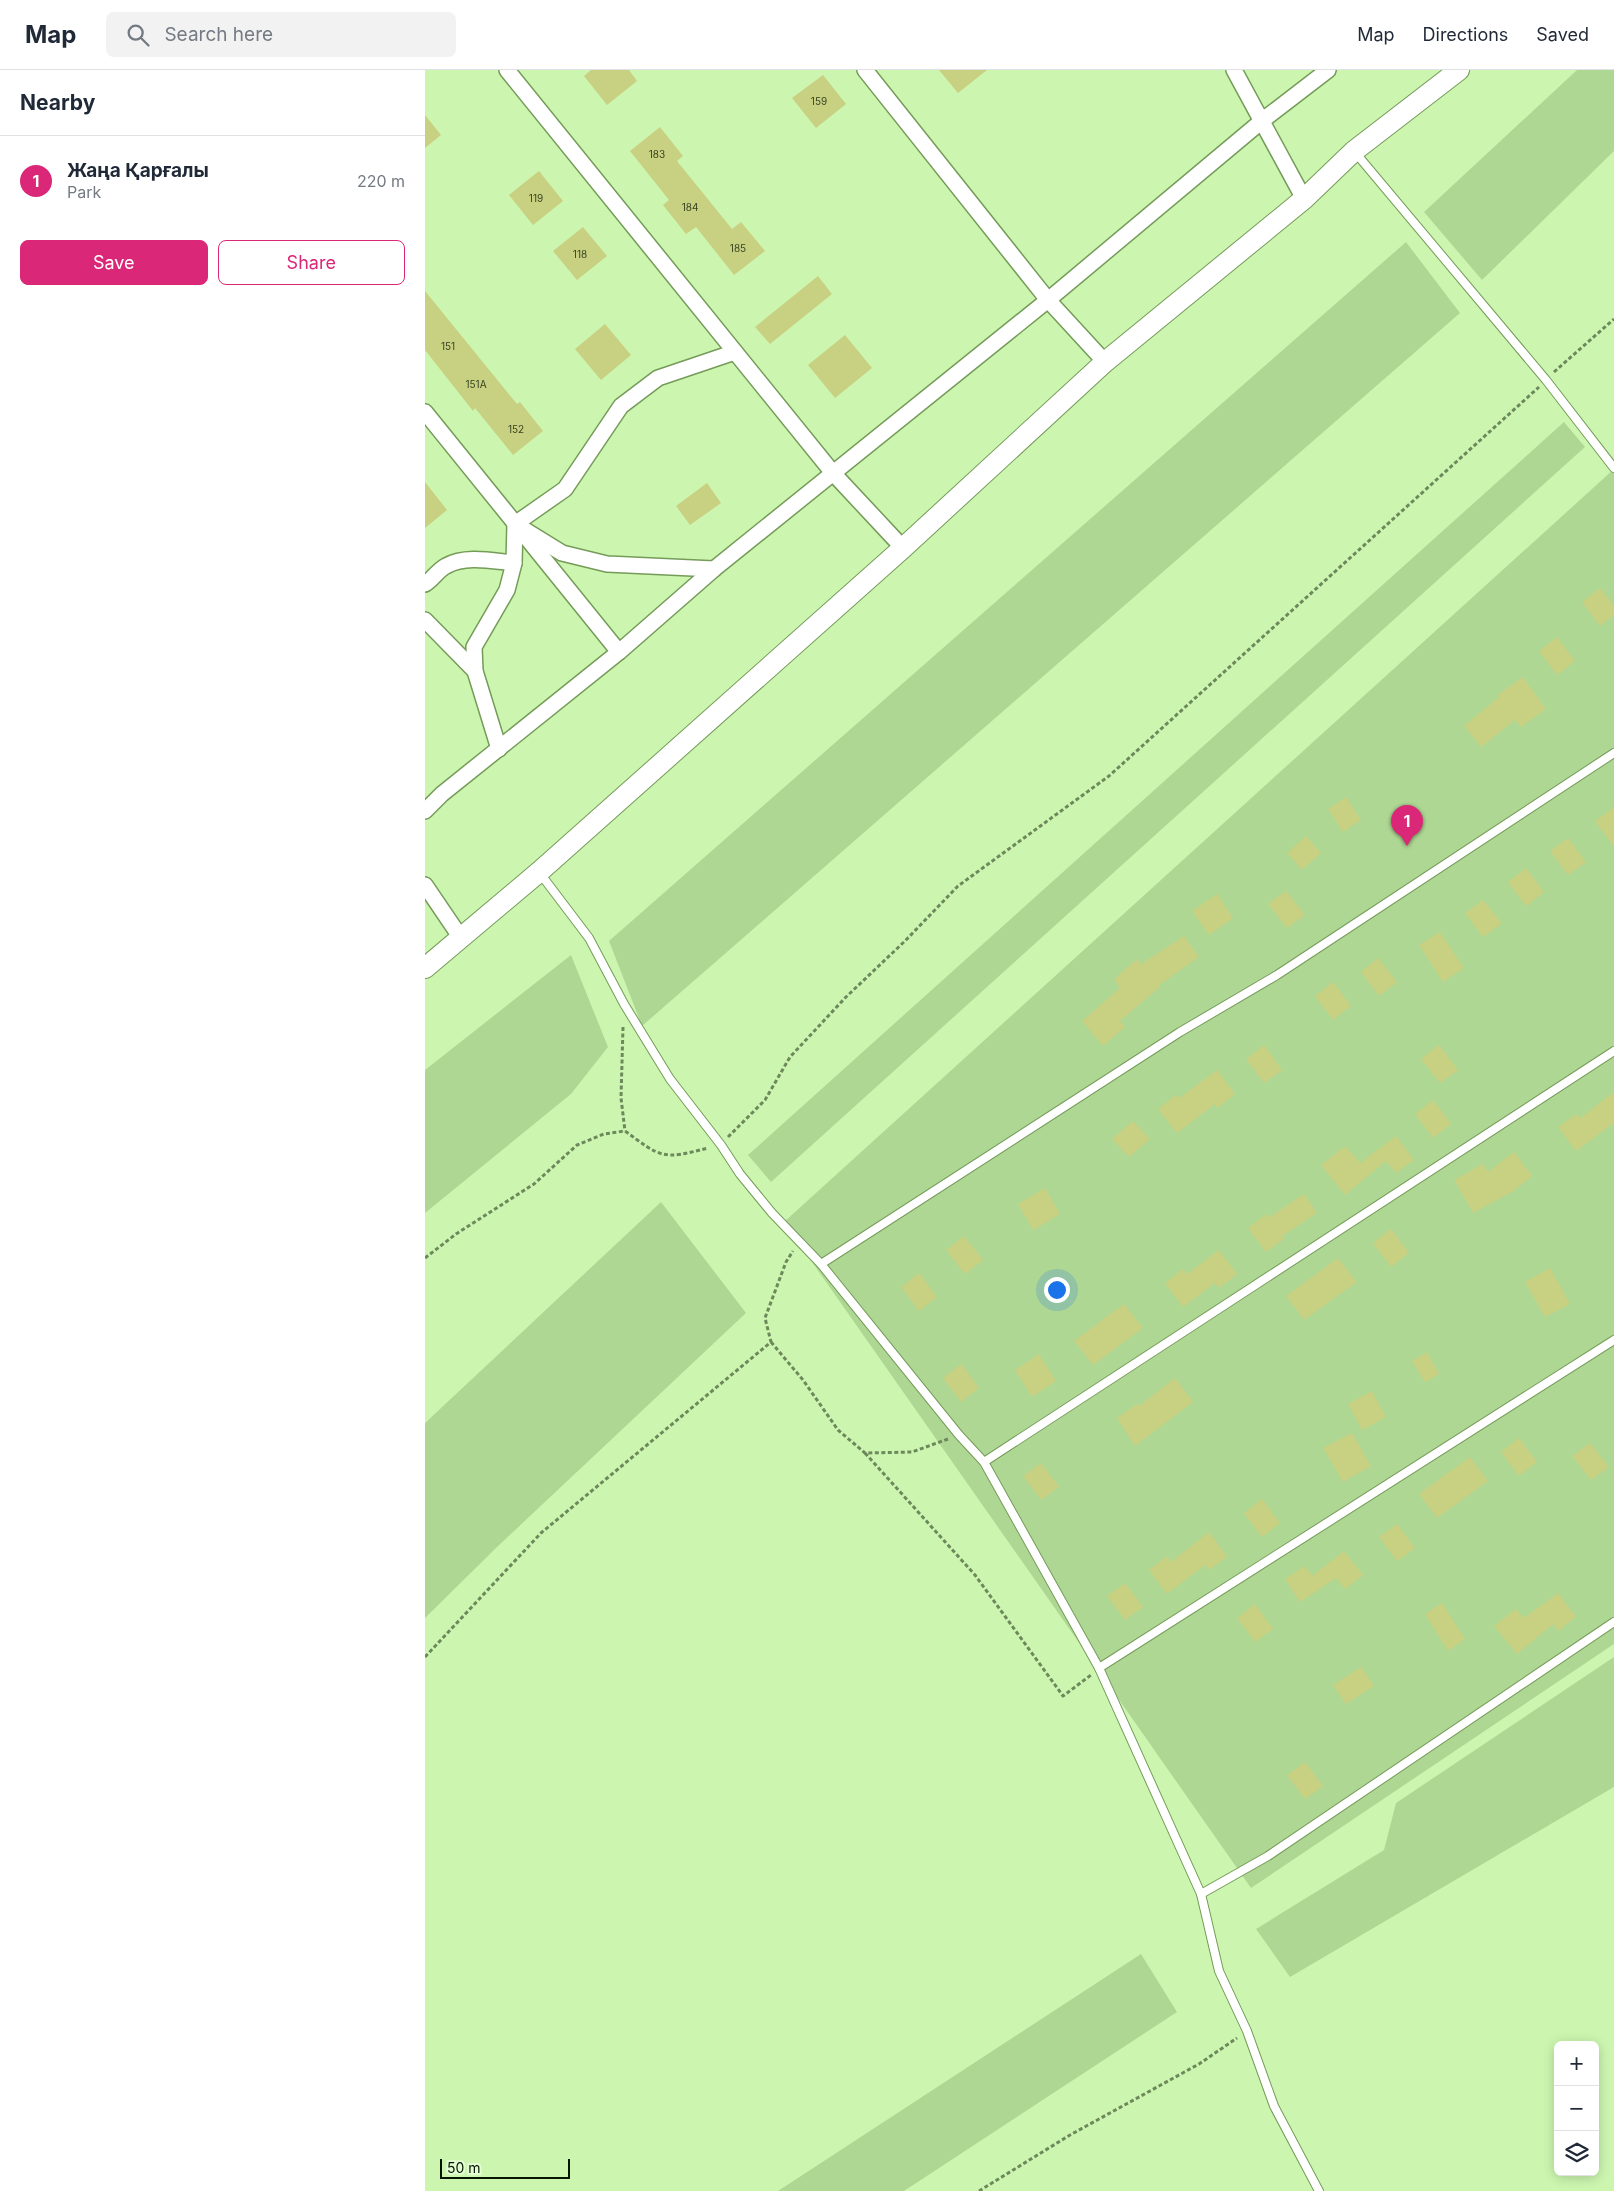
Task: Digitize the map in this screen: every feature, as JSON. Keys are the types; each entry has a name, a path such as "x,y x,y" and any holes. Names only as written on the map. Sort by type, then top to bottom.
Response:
{"main road":[{"path":"425,968 539,872 903,548 1105,362 1305,198 1355,152 1459,70"}],"street":[{"path":"507,70 833,473 903,548"},
{"path":"865,70 1049,300 1105,362"},
{"path":"1234,70 1305,198"},
{"path":"425,811 442,794 619,652 714,569 1049,300 1263,120 1328,70"},
{"path":"515,524 565,489 621,406 658,378 735,352"},
{"path":"425,412 619,652"},
{"path":"499,749 475,671 474,647 507,590 514,563 515,524"},
{"path":"515,524 563,553 607,564 714,569"},
{"path":"425,584 435,578 444,567 460,560 514,563"},
{"path":"425,620 475,671"},
{"path":"425,885 461,938"}],"lane":[{"path":"1355,152 1546,380 1614,468"},
{"path":"821,1264 1180,1032 1277,975 1614,753"},
{"path":"539,872 589,938 624,1004 670,1079 721,1145 740,1174 821,1264 959,1434 984,1462 1099,1668 1201,1894 1219,1971 1247,2031 1274,2106 1319,2191"},
{"path":"984,1462 1614,1051"},
{"path":"1099,1668 1614,1340"},
{"path":"1201,1894 1268,1856 1614,1622"}],"path":[{"path":"425,1258 456,1234 534,1184 577,1145 604,1134 625,1131 657,1154 678,1156 721,1145 765,1100 790,1057 846,997 905,941 957,886 1109,776 1614,319"},
{"path":"624,1004 621,1098 625,1131"},
{"path":"799,1241 786,1262 765,1318 771,1342 803,1380 838,1430 865,1453 975,1575 1063,1696 1099,1668"},
{"path":"425,1657 541,1533 771,1342"},
{"path":"865,1453 912,1452 959,1434"},
{"path":"979,2191 1070,2135 1199,2064 1247,2031"}],"green space":[{"path":"1577,70 1614,70 1614,151 1482,280 1424,212"},
{"path":"1406,242 1460,313 642,1026 609,941"},
{"path":"1564,422 1585,447 771,1182 748,1155"},
{"path":"1614,469 1614,1644 1251,1888 784,1222"},
{"path":"571,955 608,1047 571,1094 425,1213 425,1070"},
{"path":"661,1202 746,1313 496,1548 425,1618 425,1423"},
{"path":"1614,1657 1614,1787 1290,1977 1256,1929 1384,1850 1396,1803"},
{"path":"1141,1954 1177,2012 904,2191 778,2191"}],"building":[{"path":"591,70 629,70 637,81 607,105 584,76"},
{"path":"939,70 987,70 958,93"},
{"path":"823,75 846,104 816,128 792,98"},
{"path":"425,115 441,135 425,148"},
{"path":"660,127 683,156 677,161 732,229 741,222 765,251 734,275 696,227 686,234 663,205 669,200 630,151"},
{"path":"539,171 563,201 533,225 509,195"},
{"path":"583,227 607,256 577,280 553,251"},
{"path":"818,276 832,294 770,344 755,327"},
{"path":"425,291 517,404 520,402 543,431 513,455 475,408 473,411 425,350"},
{"path":"605,324 631,355 601,380 575,349"},
{"path":"845,335 872,368 835,398 808,365"},
{"path":"425,482 447,510 425,528"},
{"path":"707,483 721,503 690,525 676,506"},
{"path":"1600,588 1614,606 1614,615 1600,626 1582,602"},
{"path":"1557,637 1575,661 1557,675 1539,651"},
{"path":"1523,677 1546,709 1521,727 1515,720 1481,747 1464,726 1499,697 1498,695"},
{"path":"1346,797 1361,820 1343,832 1328,809"},
{"path":"1614,807 1614,847 1595,821"},
{"path":"1306,836 1321,853 1302,870 1287,853"},
{"path":"1568,838 1586,862 1568,875 1550,851"},
{"path":"1526,868 1544,892 1526,906 1508,882"},
{"path":"1286,891 1305,915 1287,928 1268,904"},
{"path":"1217,894 1233,918 1209,935 1192,911"},
{"path":"1483,900 1502,923 1483,937 1465,913"},
{"path":"1440,932 1464,968 1443,982 1419,945"},
{"path":"1184,936 1199,957 1159,985 1160,987 1120,1021 1125,1027 1103,1046 1082,1021 1120,988 1114,979 1137,959 1141,964"},
{"path":"1378,958 1397,982 1379,996 1361,972"},
{"path":"1333,982 1351,1006 1333,1020 1315,996"},
{"path":"1264,1045 1282,1070 1264,1083 1246,1059"},
{"path":"1439,1045 1458,1070 1440,1083 1421,1059"},
{"path":"1217,1070 1235,1094 1217,1108 1215,1104 1177,1133 1158,1109 1176,1095 1179,1098"},
{"path":"1614,1092 1614,1123 1576,1151 1558,1127 1576,1114 1580,1118"},
{"path":"1433,1100 1451,1124 1433,1138 1415,1114"},
{"path":"1133,1121 1150,1139 1129,1157 1112,1139"},
{"path":"1396,1136 1414,1160 1396,1173 1386,1161 1345,1195 1321,1165 1345,1146 1360,1163"},
{"path":"1514,1152 1532,1176 1512,1192 1473,1213 1454,1180 1483,1164 1488,1172"},
{"path":"1045,1188 1060,1214 1033,1230 1018,1204"},
{"path":"1304,1194 1317,1213 1282,1236 1284,1239 1266,1252 1248,1228 1266,1214 1268,1218"},
{"path":"1391,1229 1409,1253 1391,1267 1373,1243"},
{"path":"964,1236 983,1260 965,1274 946,1250"},
{"path":"1219,1250 1237,1274 1219,1288 1215,1283 1183,1307 1165,1283 1183,1269 1187,1274"},
{"path":"1338,1258 1357,1282 1304,1320 1286,1296"},
{"path":"1550,1268 1570,1304 1545,1317 1525,1282"},
{"path":"919,1273 937,1297 919,1311 901,1287"},
{"path":"1124,1304 1143,1328 1093,1365 1074,1341"},
{"path":"1427,1352 1439,1374 1425,1382 1412,1361"},
{"path":"1039,1354 1056,1381 1032,1397 1015,1370"},
{"path":"961,1364 979,1388 961,1402 943,1378"},
{"path":"1175,1378 1193,1402 1135,1446 1117,1418 1137,1404 1139,1406"},
{"path":"1372,1391 1386,1417 1362,1430 1348,1404"},
{"path":"1352,1433 1371,1466 1343,1482 1323,1448"},
{"path":"1519,1438 1537,1462 1519,1476 1501,1452"},
{"path":"1590,1443 1609,1467 1591,1480 1572,1456"},
{"path":"1470,1457 1488,1481 1437,1518 1419,1494"},
{"path":"1041,1463 1059,1487 1041,1500 1023,1476"},
{"path":"1262,1499 1280,1523 1262,1537 1244,1513"},
{"path":"1397,1524 1415,1548 1397,1561 1379,1537"},
{"path":"1209,1532 1227,1557 1209,1570 1205,1565 1167,1594 1149,1570 1167,1556 1171,1562"},
{"path":"1344,1551 1363,1575 1345,1589 1336,1578 1300,1602 1285,1579 1305,1566 1312,1576"},
{"path":"1125,1583 1143,1607 1125,1620 1107,1596"},
{"path":"1558,1593 1576,1617 1558,1631 1553,1624 1517,1654 1494,1626 1516,1609 1524,1618"},
{"path":"1442,1603 1465,1639 1448,1651 1425,1614"},
{"path":"1255,1604 1273,1629 1255,1642 1237,1618"},
{"path":"1361,1667 1374,1686 1346,1704 1333,1685"},
{"path":"1305,1762 1323,1786 1305,1799 1287,1775"}],"place":[{"name":"Жаңа Қарғалы","path":"1407,846"}]}
